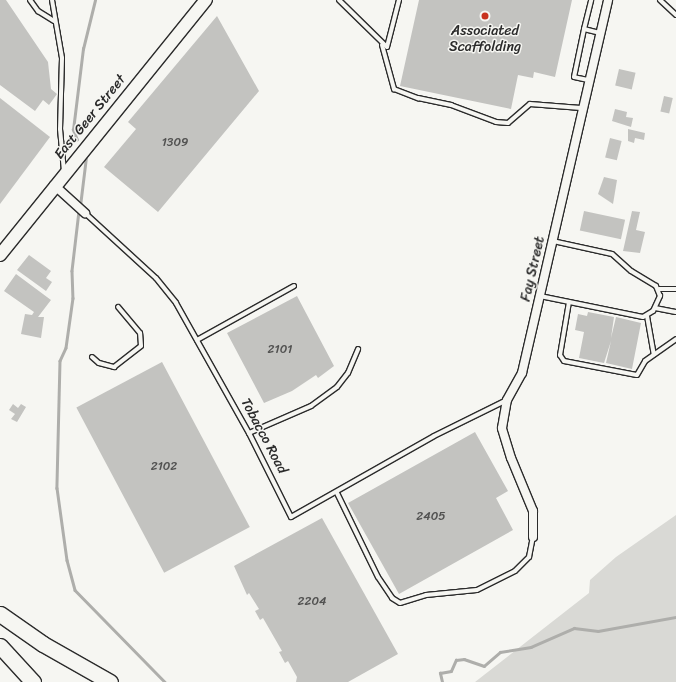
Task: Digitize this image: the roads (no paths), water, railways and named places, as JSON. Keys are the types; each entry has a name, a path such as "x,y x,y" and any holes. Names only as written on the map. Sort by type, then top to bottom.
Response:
{"highway":[{"path":"0,614 43,644 110,682"},
{"path":"0,646 33,682"}],"main road":[{"name":"East Geer Street","path":"0,255 54,184 202,2"}],"street":[{"name":"Fay Street","path":"533,537 533,511 511,458 502,428 508,400 522,373 588,80 608,0"},
{"name":"Tobacco Road","path":"54,184 85,212"}],"lane":[{"path":"30,0 38,11 54,22"},
{"path":"52,0 54,22 62,58 60,130 64,172"},
{"path":"339,0 355,13 382,45 394,89 418,98 508,123 530,104 582,108"},
{"path":"382,45 388,46 399,0"},
{"path":"588,80 574,77 591,0"},
{"path":"660,0 676,15"},
{"path":"584,29 600,33"},
{"name":"Tobacco Road","path":"85,212 156,278 176,303 249,433 291,517 434,436 508,400"},
{"path":"552,241 612,254 659,289 676,289"},
{"path":"197,340 294,286"},
{"path":"647,316 655,308 660,296 659,289"},
{"path":"540,296 647,316"},
{"path":"569,302 560,355 564,361 637,375 645,361 676,339"},
{"path":"92,357 99,363 114,367 141,346 140,333 118,307"},
{"path":"655,308 676,312"},
{"path":"647,316 654,354"},
{"path":"249,433 311,406 337,387 348,373 358,349"},
{"path":"337,492 378,577 392,598 400,603 426,595 477,590 514,572 529,556 533,537"}],"waterway":[{"path":"77,140 73,130 83,49 95,0"},
{"path":"80,206 86,157"},
{"path":"79,211 72,271 73,298 66,348 60,361 57,488 67,560 75,590 165,682"},
{"path":"442,682 440,673 451,671 456,660 464,659 484,666 500,652 531,647 574,628 598,631 676,617"}],"place":[{"name":"Associated Scaffolding","path":"485,16"}]}
